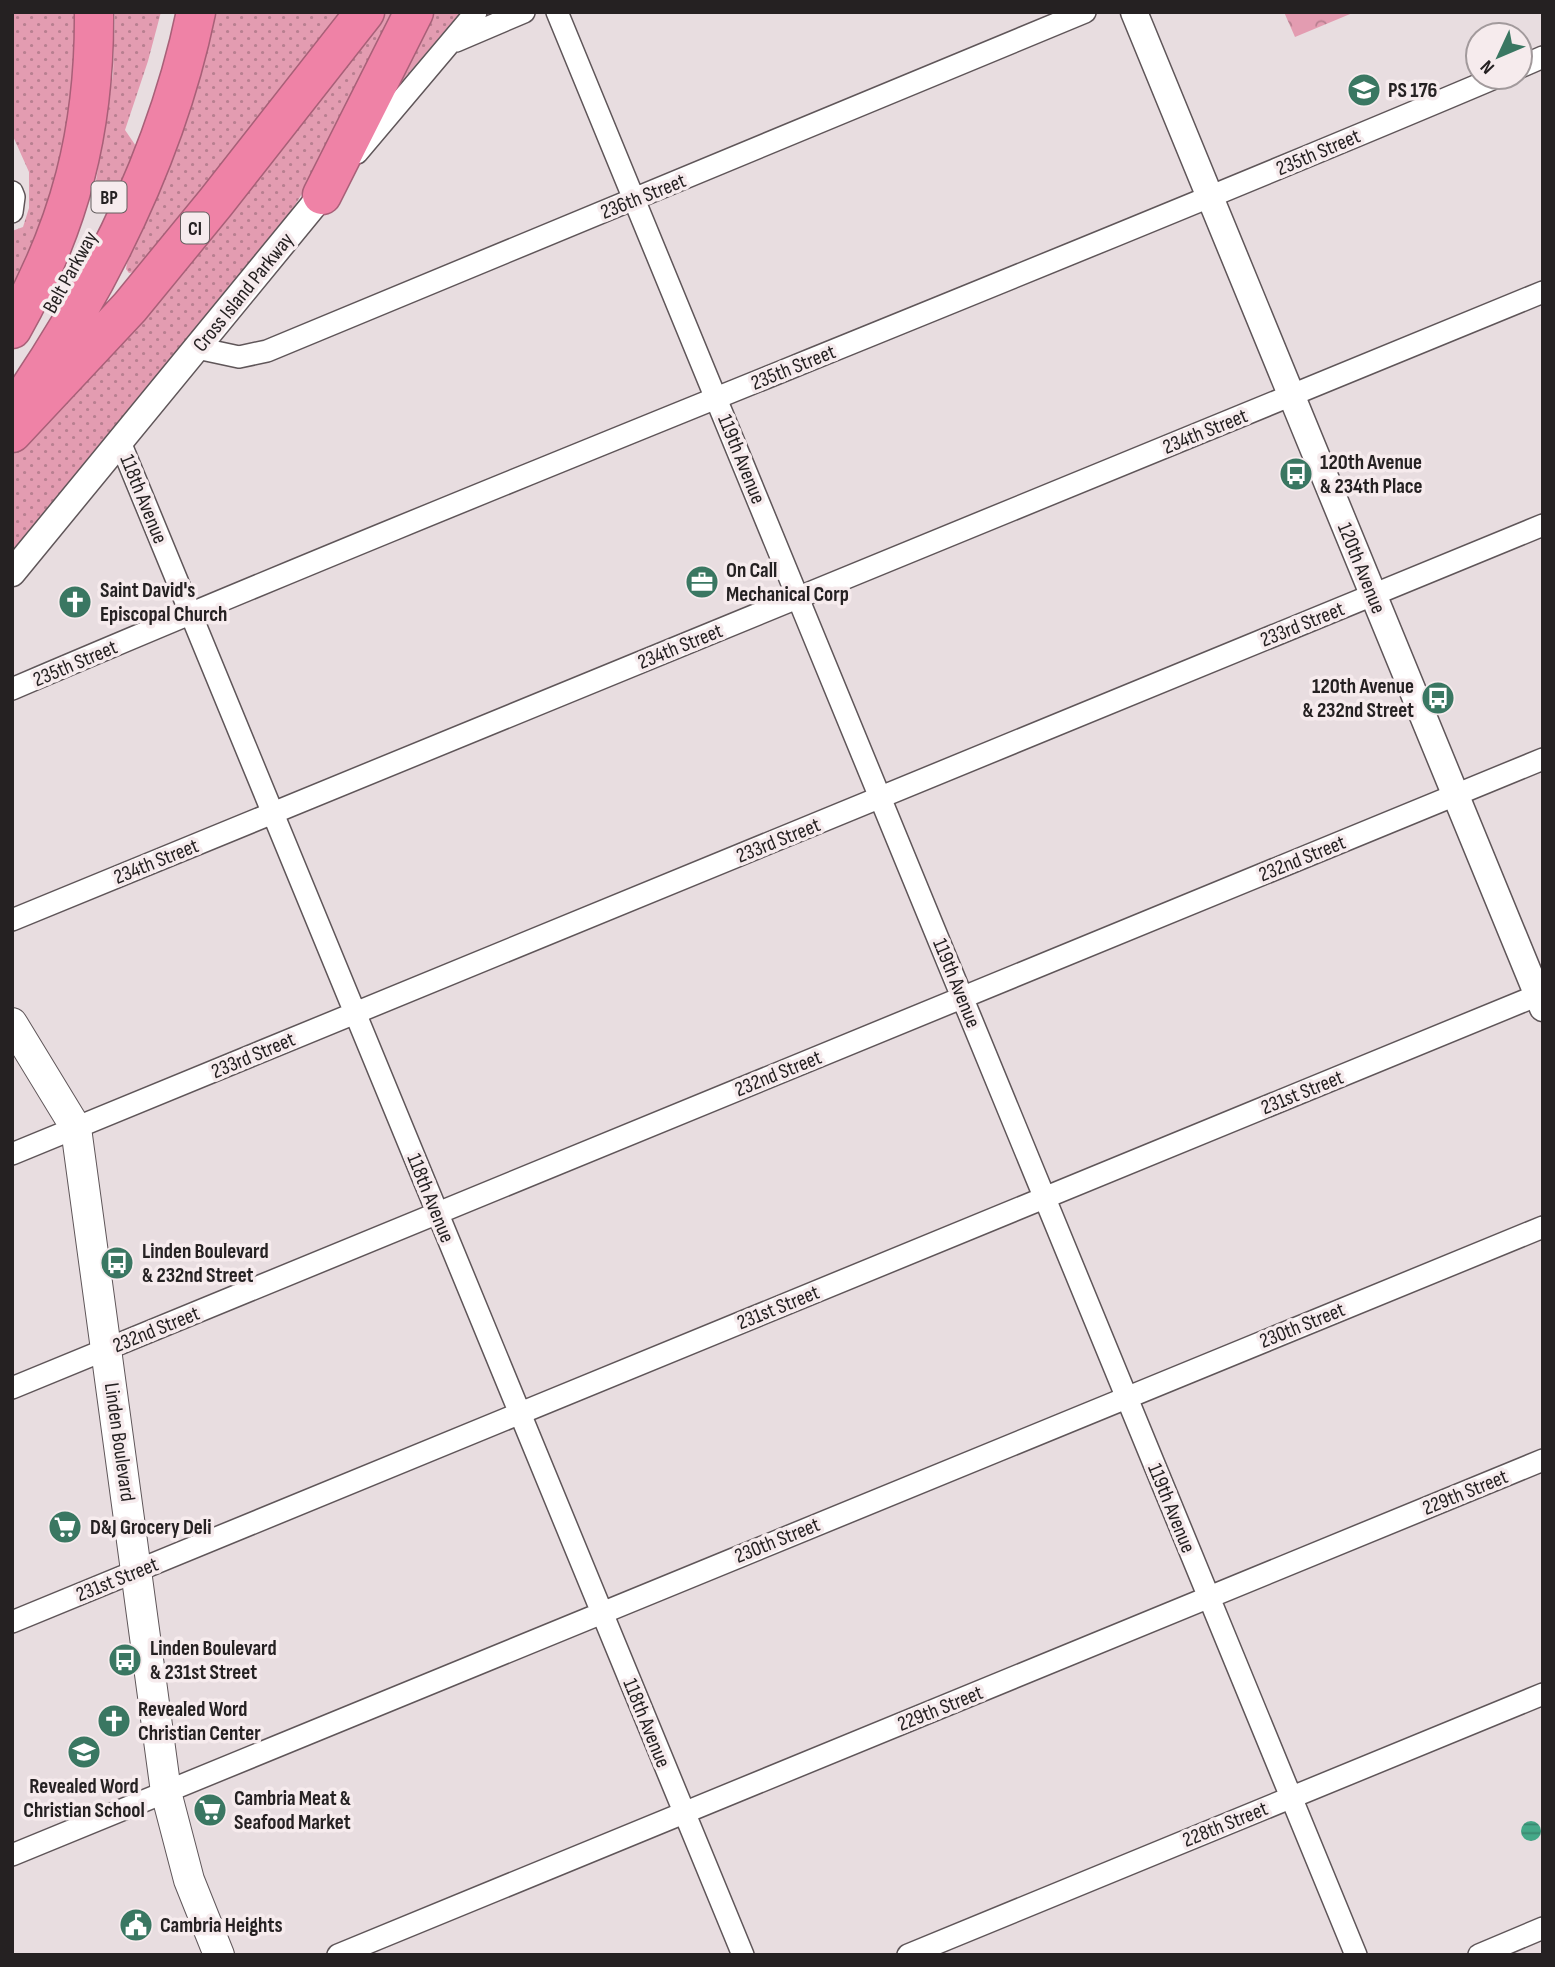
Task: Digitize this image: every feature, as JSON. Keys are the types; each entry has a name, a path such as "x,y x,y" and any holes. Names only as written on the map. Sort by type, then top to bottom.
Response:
{"highway":[{"path":"12,329 51,252 73,190 92,84 94,12"},
{"name":"Belt Parkway","path":"12,368 72,272 114,186 147,103 173,12"},
{"path":"12,416 80,309 120,232 158,139 188,50 196,12"},
{"name":"CI","path":"12,433 130,307 365,12"},
{"path":"322,195 414,12"}],"main road":[{"name":"Linden Boulevard","path":"12,1023 76,1128 166,1792 189,1880 219,1955"}],"street":[{"name":"Cross Island Parkway","path":"12,573 476,12"},
{"path":"450,43 524,12"},
{"name":"119th Avenue","path":"557,12 1356,1955"},
{"name":"236th Street","path":"197,348 239,356 267,351 1085,12"},
{"name":"120th Avenue","path":"1134,12 1208,198 1541,999"},
{"name":"235th Street","path":"12,689 1464,91"},
{"name":"234th Street","path":"12,920 1543,292"},
{"name":"118th Avenue","path":"120,442 743,1955"},
{"name":"233rd Street","path":"12,1154 1543,525"},
{"name":"232nd Street","path":"12,1388 1543,759"},
{"name":"231st Street","path":"12,1622 1045,1198 1541,999"},
{"name":"230th Street","path":"12,1855 1543,1227"},
{"name":"229th Street","path":"338,1955 1543,1460"},
{"name":"228th Street","path":"908,1955 1543,1694"},
{"path":"1479,1955 1543,1928"}],"green space":[{"path":"12,12 83,12 74,129 12,304 12,231 23,227 29,208 29,172 12,134"},
{"path":"115,12 161,12 125,130 162,184 205,12 353,12 134,272 129,273 126,269 127,263 152,209 95,187 113,74"},
{"path":"378,12 406,12 360,98 289,215 12,551 12,453 52,412"},
{"path":"421,12 461,12 373,115"},
{"path":"1284,12 1355,12 1295,37"}],"shaded area":[{"path":"1531,1821 1538,1824 1541,1831 1538,1838 1531,1841 1524,1838 1521,1831 1524,1824"}],"place":[{"name":"PS 176","path":"1364,90"},
{"name":"120th Avenue & 234th Place","path":"1296,474"},
{"name":"On Call Mechanical Corp","path":"702,582"},
{"name":"Saint David's Episcopal Church","path":"75,602"},
{"name":"120th Avenue & 232nd Street","path":"1438,698"},
{"name":"Linden Boulevard & 232nd Street","path":"117,1263"},
{"name":"D&J Grocery Deli","path":"65,1527"},
{"name":"Linden Boulevard & 231st Street","path":"125,1660"},
{"name":"Revealed Word Christian Center","path":"114,1721"},
{"name":"Revealed Word Christian School","path":"84,1752"},
{"name":"Cambria Meat & Seafood Market","path":"210,1810"},
{"name":"Cambria Heights","path":"136,1925"}]}
